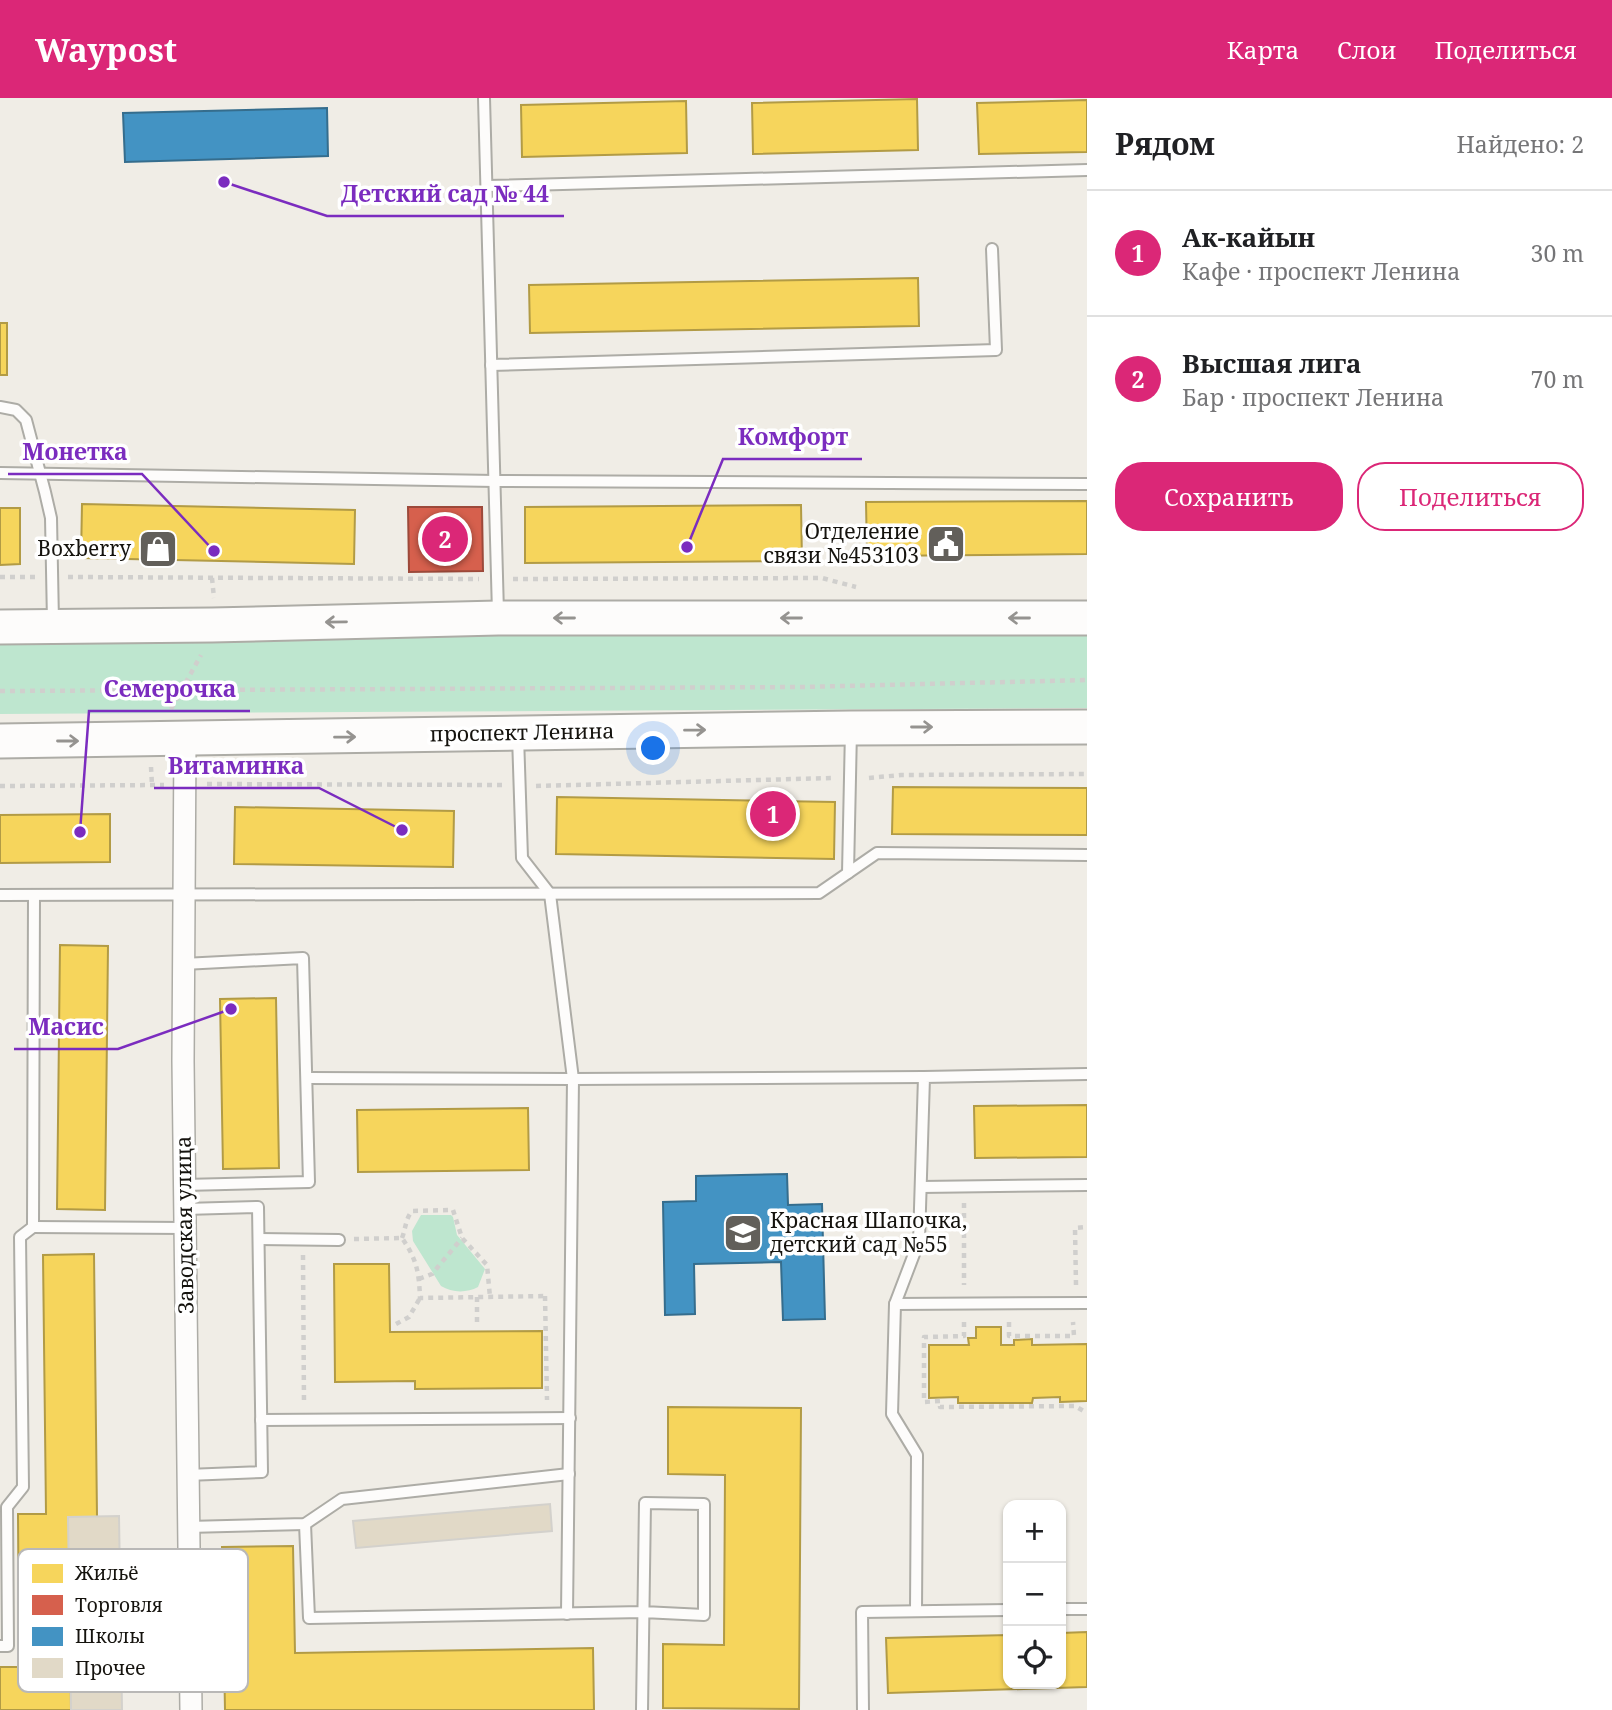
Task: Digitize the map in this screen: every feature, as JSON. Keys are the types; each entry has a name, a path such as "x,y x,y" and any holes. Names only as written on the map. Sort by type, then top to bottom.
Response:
{"main road":[{"path":"0,627 498,618 1087,618"},
{"name":"проспект Ленина","path":"0,741 177,727 518,733 1087,727"}],"street":[{"name":"Заводская улица","path":"177,727 184,785 184,1185 188,1549"},
{"name":"Заводская улица","path":"191,1692 191,1710"}],"lane":[{"path":"484,98 498,618"},
{"path":"487,186 1087,170"},
{"path":"491,365 996,350 992,249"},
{"path":"0,407 16,410 26,420 51,518 53,626"},
{"path":"0,473 495,481 1087,484"},
{"path":"848,873 851,728"},
{"path":"518,733 522,859 550,894 573,1079 567,1614"},
{"path":"0,895 819,893 877,853 1087,855"},
{"path":"33,1227 34,895"},
{"path":"183,964 303,958 309,1182 184,1185"},
{"path":"308,1078 573,1079 1087,1074"},
{"path":"916,1611 917,1455 892,1414 895,1304 919,1241 924,1077"},
{"path":"921,1187 1087,1185"},
{"path":"0,1646 8,1646 7,1507 23,1487 20,1237 33,1227 185,1219 258,1208 262,1472 187,1475"},
{"path":"259,1239 338,1240"},
{"path":"895,1304 1087,1303"},
{"path":"261,1420 570,1418"},
{"path":"188,1527 305,1524 342,1499 569,1474"},
{"path":"305,1524 309,1618 643,1612 704,1615 704,1504 645,1503 643,1612 642,1710"},
{"path":"1066,1609 1087,1609"},
{"path":"863,1710 862,1612 1003,1610"}],"path":[{"path":"0,577 822,578 868,590"},
{"path":"177,727 181,690 204,649"},
{"path":"0,691 801,687 1087,680"},
{"path":"151,760 152,785"},
{"path":"0,786 184,785 232,782 578,786 901,775 1087,774"},
{"path":"964,1200 964,1336 924,1337 924,1402 940,1401 940,1407 1075,1406 1087,1413"},
{"path":"402,1238 406,1219 412,1211 453,1210 462,1238 487,1265 490,1297"},
{"path":"1076,1285 1075,1228 1087,1227"},
{"path":"304,1404 303,1250 333,1250 338,1240 402,1238"},
{"path":"396,1324 409,1317 420,1298 418,1269 413,1254 402,1238"},
{"path":"419,1279 432,1274 462,1238"},
{"path":"545,1296 547,1404"},
{"path":"420,1298 572,1296"},
{"path":"477,1297 477,1326"},
{"path":"1009,1322 1009,1336 1074,1336 1073,1322"}],"green space":[{"path":"1087,626 1087,708 0,714 0,639"},
{"path":"421,1215 453,1217 457,1235 485,1269 478,1287 460,1291 441,1286 413,1241 412,1231"}],"building: Жильё":[{"path":"917,99 918,150 753,154 752,103"},
{"path":"1087,100 1087,152 979,154 977,103"},
{"path":"686,101 687,153 522,157 521,105"},
{"path":"918,278 919,326 530,333 529,285"},
{"path":"0,323 7,323 7,375 0,375"},
{"path":"1087,501 1087,554 867,556 866,502"},
{"path":"82,504 355,510 354,564 81,558"},
{"path":"801,505 802,561 525,563 525,507"},
{"path":"0,508 20,508 20,564 0,565"},
{"path":"893,787 1087,788 1087,835 892,834"},
{"path":"557,797 835,802 834,859 556,854"},
{"path":"235,807 454,811 453,867 234,864"},
{"path":"110,814 110,862 0,863 0,815"},
{"path":"60,945 108,946 105,1210 57,1209"},
{"path":"276,998 279,1168 223,1169 220,999"},
{"path":"1087,1105 1087,1157 975,1158 974,1106"},
{"path":"528,1108 529,1170 358,1172 357,1110"},
{"path":"94,1254 97,1517 69,1518 69,1549 18,1549 18,1514 46,1514 43,1255"},
{"path":"334,1264 389,1264 390,1332 542,1331 542,1388 415,1389 415,1381 335,1382"},
{"path":"976,1327 1001,1327 1001,1345 1014,1345 1014,1340 1032,1339 1032,1345 1087,1344 1087,1401 1060,1402 1060,1397 1033,1398 1032,1403 958,1403 958,1397 929,1398 929,1345 969,1345 968,1338 976,1338"},
{"path":"668,1407 801,1408 799,1709 663,1708 663,1644 724,1645 725,1475 668,1474"},
{"path":"293,1546 295,1653 593,1648 594,1710 225,1710 225,1692 248,1692 248,1549 222,1547"},
{"path":"1087,1632 1087,1687 1066,1688 1066,1633"},
{"path":"1003,1635 1003,1689 1021,1689 888,1693 886,1638"},
{"path":"0,1667 18,1667 18,1692 71,1692 71,1710 0,1710"}],"building: Торговля":[{"path":"408,507 482,507 483,571 409,572"}],"building: Школы":[{"path":"327,108 328,156 125,162 123,113"},
{"name":"Красная Шапочка, детский сад №55","path":"787,1174 788,1205 822,1204 825,1319 783,1320 781,1262 694,1264 695,1314 665,1315 663,1202 696,1201 696,1176"}],"building: Прочее":[{"path":"550,1504 552,1531 356,1548 353,1521"},
{"path":"119,1516 120,1549 68,1549 68,1517"},
{"path":"71,1692 122,1692 122,1710 71,1710"}],"place":[{"name":"Детский сад № 44","path":"224,182"},
{"name":"Высшая лига","path":"445,539"},
{"name":"Отделение связи №453103","path":"946,544"},
{"name":"Комфорт","path":"687,547"},
{"name":"Boxberry","path":"158,549"},
{"name":"Монетка","path":"214,551"},
{"name":"Ак-кайын","path":"773,814"},
{"name":"Витаминка","path":"402,830"},
{"name":"Семерочка","path":"80,832"},
{"name":"Масис","path":"231,1009"},
{"name":"Красная Шапочка, детский сад №55","path":"743,1233"}]}
